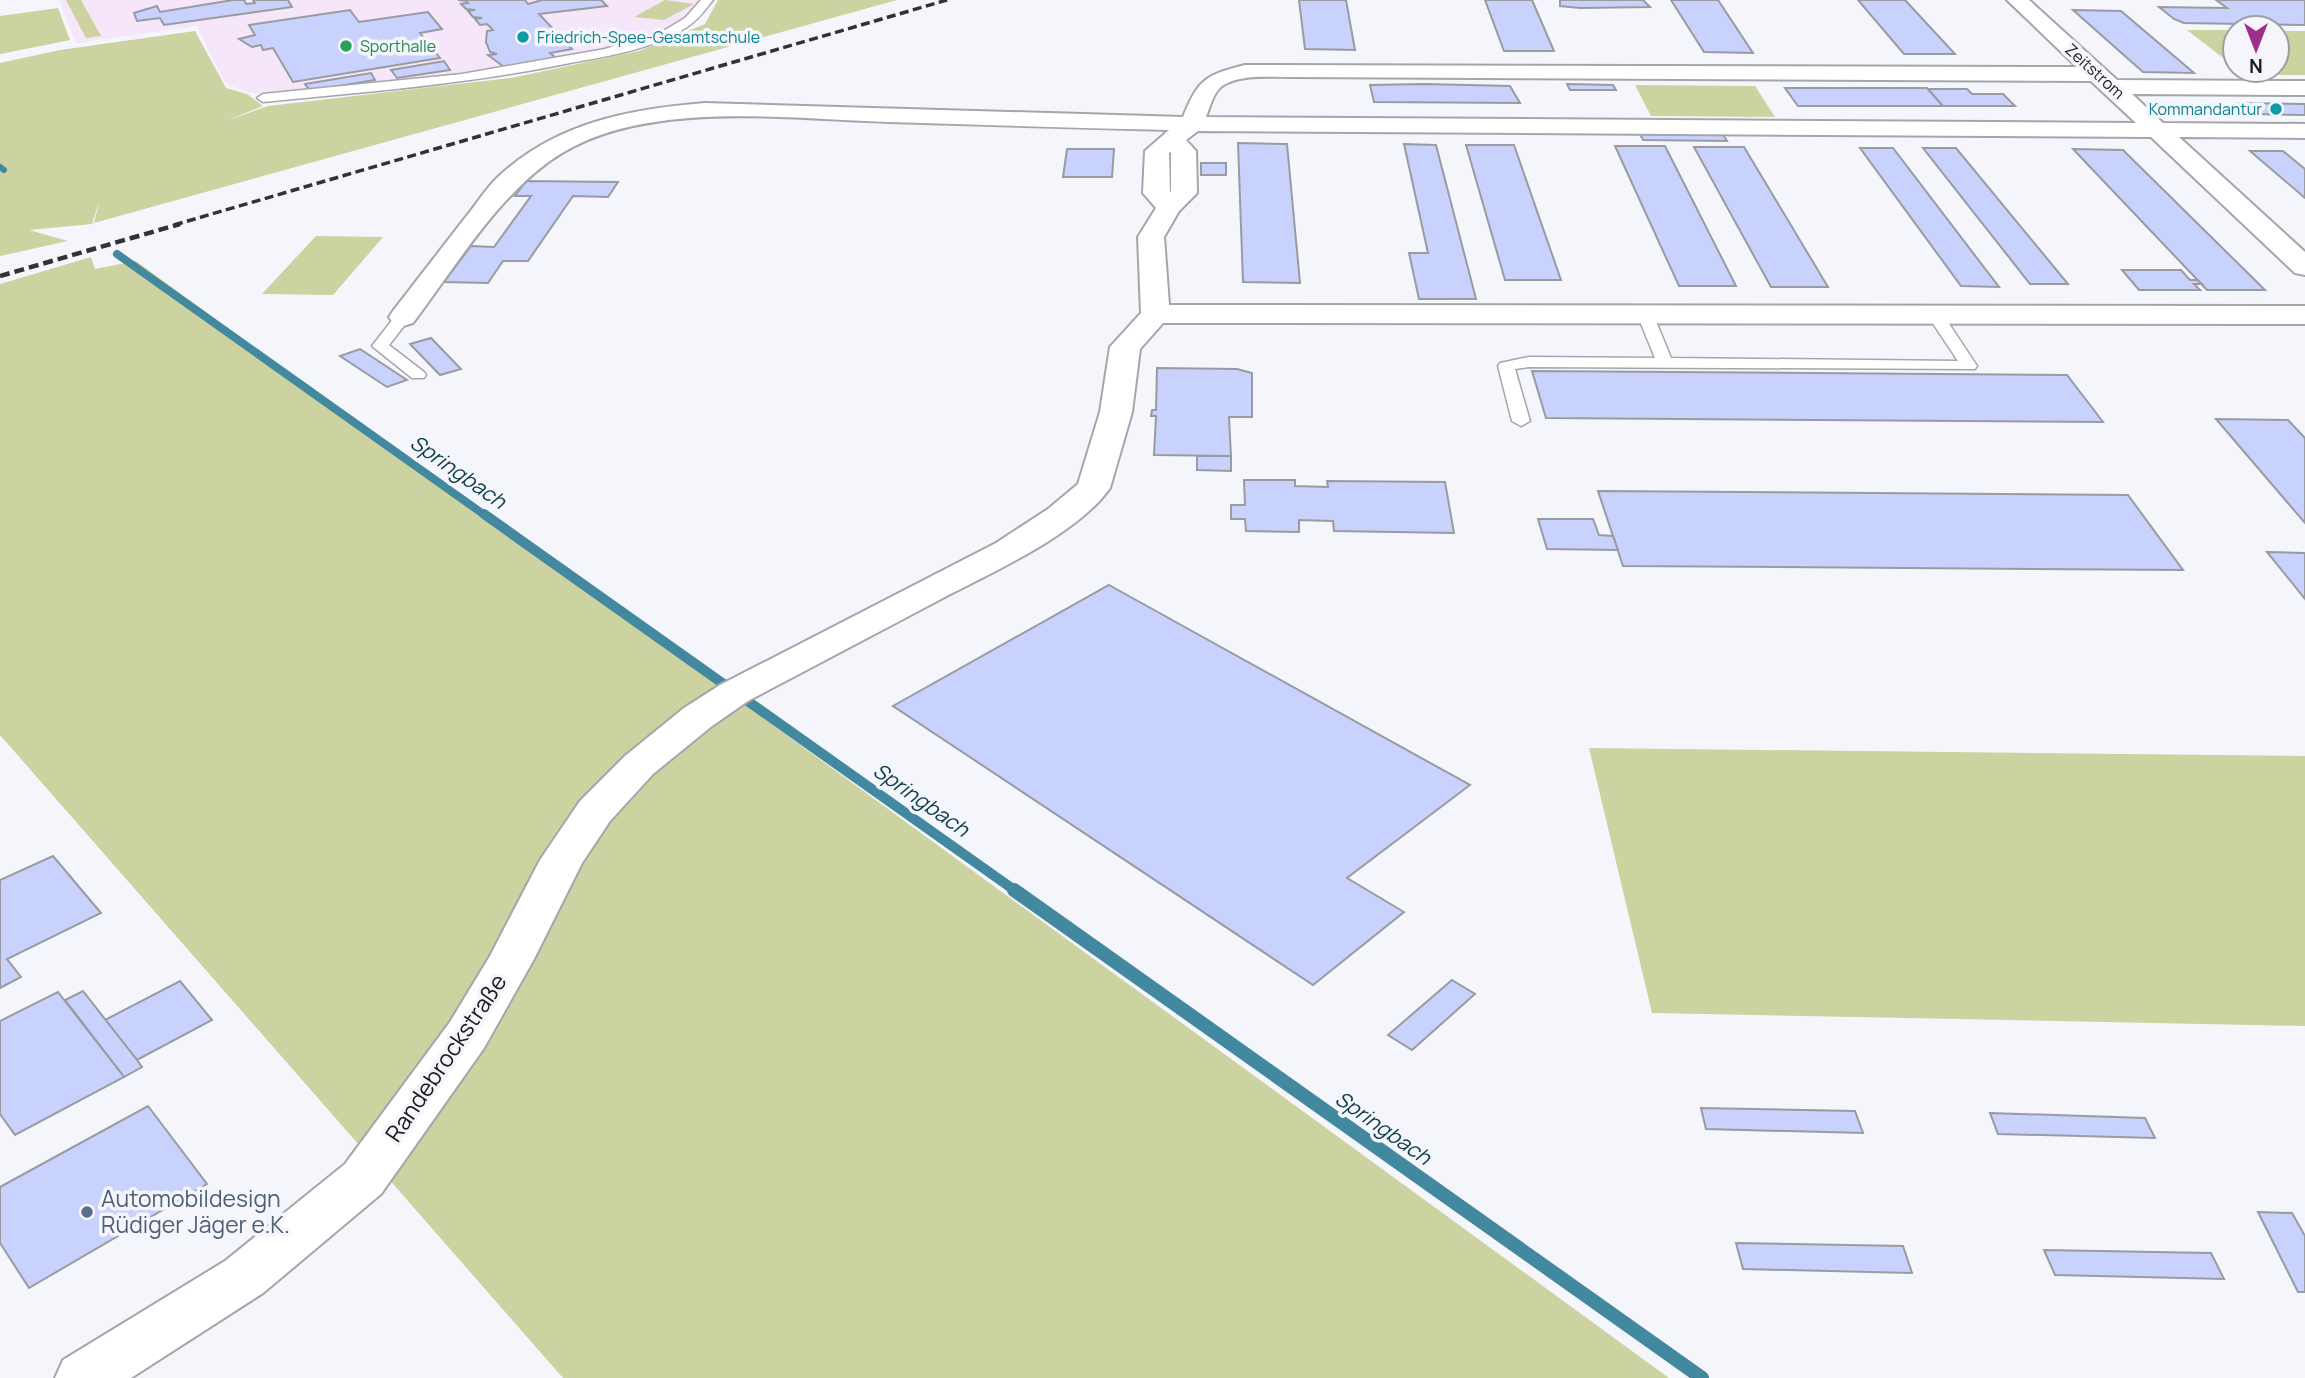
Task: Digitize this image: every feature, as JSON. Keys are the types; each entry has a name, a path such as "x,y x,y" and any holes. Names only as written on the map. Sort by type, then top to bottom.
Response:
{"street":[{"name":"Zeitstrom","path":"2017,0 2305,267"},
{"path":"2305,88 2106,80 1267,70 1245,72 1215,80 1182,132 1157,151 1156,193 1169,207 1151,237 1154,314 2305,315"},
{"path":"403,317 506,183 553,146 606,122 651,113 705,110 1182,132 2305,131"},
{"name":"Randebrockstraße","path":"83,1378 244,1277 363,1179 467,1035 511,959 562,860 595,810 639,765 698,718 743,689 1008,550 1060,516 1094,488 1116,412 1125,347 1154,314"}],"lane":[{"path":"263,98 513,73 591,56 637,44 682,26 707,0"},
{"path":"1521,421 1506,366 1528,362 1969,366 1934,313"},
{"path":"1645,314 1665,363"},
{"path":"403,317 380,346 418,375"}],"shaded area":[{"path":"59,0 701,0 684,22 633,42 512,72 280,95 248,93 225,83 197,26 76,43"}],"green space":[{"path":"66,0 81,0 101,36 86,38"},
{"path":"665,0 694,4 664,20 634,17"},
{"path":"718,0 897,0 94,223 100,199 92,224 29,230 68,241 0,256 0,63 60,50 195,31 226,88 247,94 263,106 226,121 268,106 511,78 639,51 705,24"},
{"path":"58,8 70,40 0,54 0,16"},
{"path":"2187,30 2221,30 2221,56"},
{"path":"2291,31 2305,31 2305,75 2291,75"},
{"path":"1635,85 1755,86 1775,117 1651,116"},
{"path":"316,236 383,237 333,295 262,294"},
{"path":"91,257 95,269 136,261 1669,1378 563,1378 0,735 0,284"},
{"path":"1589,748 2305,756 2305,1026 1652,1013"}],"building":[{"path":"244,0 246,4 255,3 253,0 288,0 292,7 164,25 160,18 137,21 134,13 157,6 160,12"},
{"name":"Friedrich-Spee-Gesamtschule","path":"458,0 525,0 528,4 542,0 601,0 607,6 539,14 572,49 550,53 555,57 508,70 488,55 497,54 490,52 486,42 487,31 493,30 487,24 480,25 475,19 482,18 473,17 468,11 475,10 466,9 461,4 468,3"},
{"path":"1299,0 1346,0 1355,50 1305,49"},
{"path":"1485,0 1532,0 1554,51 1504,51"},
{"path":"1560,0 1643,0 1650,7 1580,8 1560,6"},
{"path":"1671,0 1718,0 1753,53 1704,52"},
{"path":"1858,0 1905,0 1955,54 1904,54"},
{"path":"2216,0 2305,0 2305,25 2291,25 2291,14 2221,14 2221,24 2184,23 2159,7 2227,8"},
{"name":"Sporthalle","path":"350,10 359,22 428,12 442,29 420,33 440,58 293,82 273,48 263,50 261,45 252,47 239,39 255,35 249,25"},
{"path":"2073,10 2121,11 2194,73 2143,72"},
{"path":"444,61 450,70 397,78 391,70"},
{"path":"371,73 375,80 310,91 305,84"},
{"path":"1567,84 1613,85 1616,90 1570,90"},
{"path":"1370,85 1510,86 1520,103 1374,102"},
{"path":"1785,88 1927,88 1943,106 1798,106"},
{"path":"1928,89 1967,89 1972,94 2003,94 2015,106 1943,106"},
{"name":"Kommandantur","path":"2240,103 2305,104 2305,115 2253,114"},
{"path":"1639,132 1722,133 1727,141 1643,140"},
{"path":"1238,143 1287,144 1300,283 1243,282"},
{"path":"1404,144 1436,145 1476,299 1419,299 1409,253 1428,253"},
{"path":"1466,145 1514,145 1561,280 1505,280"},
{"path":"1615,146 1665,146 1736,286 1679,286"},
{"path":"1694,147 1744,147 1828,287 1771,287"},
{"path":"1860,148 1893,148 1999,287 1961,286"},
{"path":"1923,148 1956,148 2068,284 2030,284"},
{"path":"1067,149 1114,149 1112,177 1063,177"},
{"path":"2073,149 2123,150 2265,290 2207,290"},
{"path":"2250,151 2283,151 2305,169 2305,198"},
{"path":"1201,163 1226,163 1226,175 1201,175"},
{"path":"526,181 618,182 608,197 573,196 528,261 503,261 488,283 444,282 471,246 494,247 531,196 515,196"},
{"path":"2122,270 2181,270 2190,280 2197,280 2202,284 2194,284 2200,290 2139,290"},
{"path":"431,338 461,369 440,375 410,344"},
{"path":"360,349 407,380 387,387 340,356"},
{"path":"1157,368 1237,369 1252,373 1252,417 1229,417 1231,456 1154,455 1156,416 1151,416 1152,410 1156,410"},
{"path":"1532,371 2067,375 2103,422 1546,418"},
{"path":"2216,419 2288,420 2305,438 2305,523"},
{"path":"1197,456 1231,456 1231,471 1197,470"},
{"path":"1244,480 1295,480 1295,486 1328,487 1327,481 1445,482 1454,533 1334,531 1333,521 1299,520 1299,532 1246,531 1245,519 1231,519 1231,505 1245,505"},
{"path":"1598,491 2128,495 2183,570 1623,566"},
{"path":"1538,519 1593,519 1599,535 1613,536 1618,550 1547,549"},
{"path":"2267,552 2305,553 2305,599"},
{"path":"1109,585 1470,785 1347,878 1404,912 1313,985 893,706"},
{"path":"53,856 101,913 7,959 21,977 0,988 0,880"},
{"path":"1452,980 1475,994 1412,1050 1388,1035"},
{"path":"180,981 212,1020 137,1060 105,1020"},
{"path":"83,991 142,1067 124,1077 65,1000"},
{"path":"58,992 124,1077 15,1135 0,1114 0,1021"},
{"path":"148,1106 207,1184 29,1288 0,1243 0,1187"},
{"path":"1701,1108 1855,1111 1863,1133 1706,1129"},
{"path":"1990,1113 2145,1118 2155,1138 1998,1134"},
{"path":"2258,1212 2292,1213 2305,1236 2305,1292 2298,1292"},
{"path":"1736,1243 1903,1246 1912,1273 1743,1269"},
{"path":"2044,1250 2211,1253 2224,1279 2055,1275"}],"waterway":[{"name":"Springbach","path":"0,167 4,170"},
{"name":"Springbach","path":"117,254 486,516"},
{"name":"Springbach","path":"484,514 1017,892"},
{"name":"Springbach","path":"1014,890 1702,1378"}],"railway":[{"path":"174,225 947,0"},
{"path":"0,276 180,224"}],"place":[{"name":"Friedrich-Spee-Gesamtschule","path":"523,37"},
{"name":"Sporthalle","path":"346,46"},
{"name":"Kommandantur","path":"2276,109"},
{"name":"Automobildesign Rüdiger Jäger e.K.","path":"87,1212"}]}
